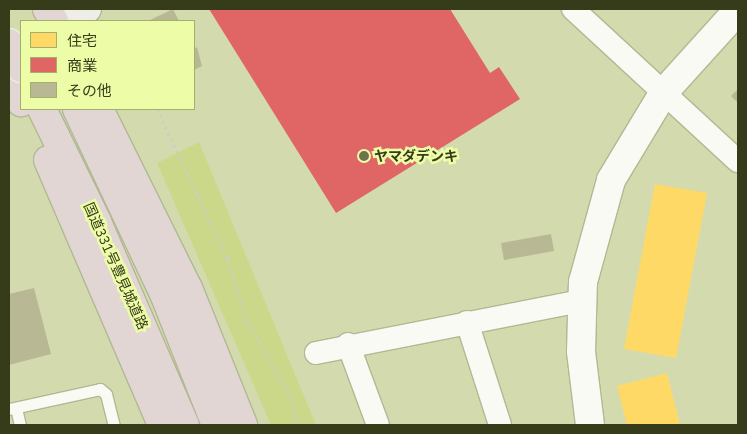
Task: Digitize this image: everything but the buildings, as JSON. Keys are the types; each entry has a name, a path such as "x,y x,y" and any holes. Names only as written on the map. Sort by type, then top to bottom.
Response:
{"highway":[{"path":"47,9 53,20"},
{"path":"9,43 20,66"},
{"path":"9,76 20,100"},
{"path":"25,110 125,311 162,425"},
{"name":"国道331号豊見城道路","path":"42,110 125,311 185,425"},
{"path":"77,110 165,296 216,425"},
{"path":"99,110 188,288 243,425"}],"main road":[{"path":"64,20 87,9"}],"street":[{"path":"573,9 738,161"},
{"path":"590,425 581,352 583,282 611,180 664,92 738,10"},
{"path":"316,353 348,344 582,301"},
{"path":"467,322 500,425"},
{"path":"348,344 378,425"}],"lane":[{"path":"20,425 12,408 100,389 106,394 114,425"}],"path":[{"path":"157,110 227,258 246,319 291,398 298,425"}],"green space":[{"path":"199,142 316,425 271,425 157,163"}],"place":[{"name":"ヤマダデンキ","path":"364,156"}]}
